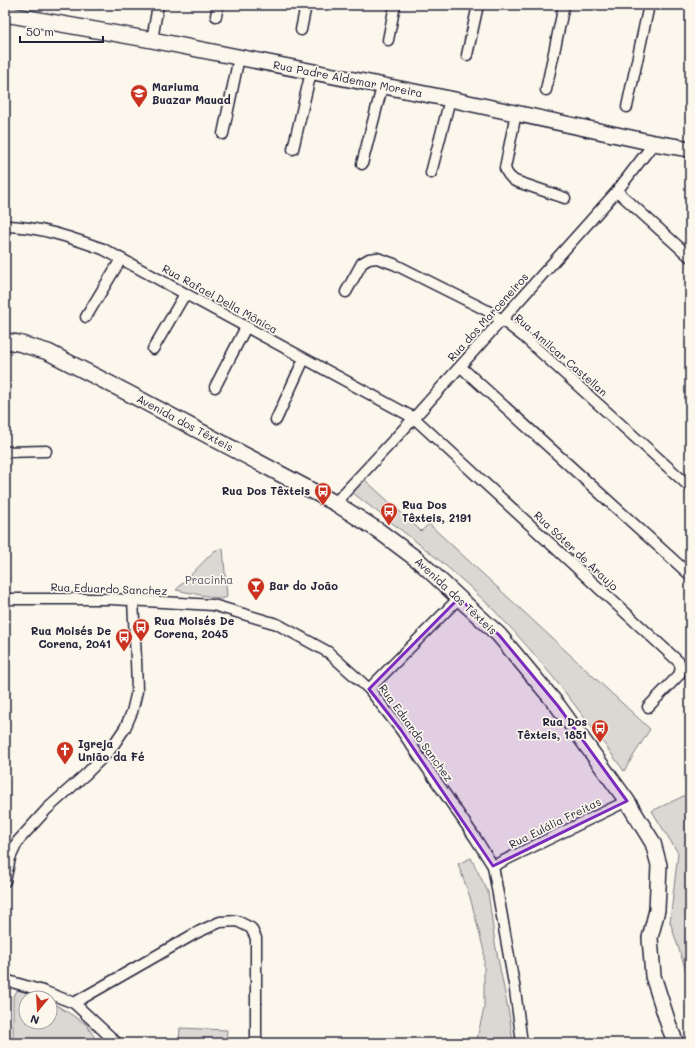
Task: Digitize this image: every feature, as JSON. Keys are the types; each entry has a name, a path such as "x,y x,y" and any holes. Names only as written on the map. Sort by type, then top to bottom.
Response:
{"main road":[{"name":"Rua Padre Aldemar Moreira","path":"5,14 152,40 450,99 654,143 690,149"},
{"name":"Avenida dos Têxteis","path":"5,341 18,343 48,352 335,503 379,531 419,561 499,635 553,700 592,751 627,801 653,843 659,865 657,910 650,938 653,976 676,1043"}],"street":[{"path":"152,40 158,5"},
{"path":"216,16 218,5"},
{"path":"301,30 306,5"},
{"path":"388,40 395,5"},
{"path":"467,55 478,5"},
{"path":"546,90 564,5"},
{"path":"627,107 649,5"},
{"path":"223,134 239,58"},
{"path":"293,149 311,72"},
{"path":"362,164 382,86"},
{"path":"431,173 450,99"},
{"path":"516,113 505,168 507,173 515,181 565,198"},
{"name":"Rua dos Marceneiros","path":"335,503 414,418 617,191 654,143"},
{"path":"617,191 690,257"},
{"name":"Rua Rafael Della Mônica","path":"5,226 14,226 58,234 103,249 414,418"},
{"name":"Rua Amilcar Castellan","path":"346,292 362,263 369,259 377,258 394,264 486,310 502,320 530,343 690,487"},
{"path":"86,317 121,259"},
{"path":"153,349 185,294"},
{"path":"215,387 246,327"},
{"path":"276,420 304,359"},
{"path":"460,366 690,575"},
{"name":"Rua Sóter de Araujo","path":"414,418 679,662 681,668 679,675 648,707"},
{"path":"5,452 46,451"},
{"path":"369,689 459,598"},
{"name":"Rua Eduardo Sanchez","path":"5,599 112,599 213,605 277,624 328,652 369,689 401,730 493,866 515,990 522,1043"},
{"path":"5,881 10,858 18,841 47,809 110,750 125,728 132,712 137,691 133,600"},
{"name":"Rua Eulália Freitas","path":"493,866 627,801"},
{"path":"74,1003 196,933 220,922 237,921 251,928 256,938 256,1043"},
{"path":"5,980 43,991 74,1003 117,1043"}],"highlighted area":[{"path":"459,598 499,635 558,706 627,801 493,866 401,730 369,689"}],"green space":[{"path":"364,479 421,531 429,524 650,729 624,771 552,675 492,608 470,587 411,537 349,490"},
{"name":"Pracinha","path":"223,548 227,597 221,599 176,590 214,551"},
{"path":"690,793 690,970 686,971 670,922 678,853 652,811"},
{"path":"471,858 488,892 495,943 510,1019 513,1043 476,1043 484,1008 484,951 470,897 458,864"},
{"path":"18,990 18,1030 58,1030 58,1006 86,1024 98,1043 13,1043 13,996"},
{"path":"180,1028 227,1030 226,1043 179,1043"}],"place":[{"name":"Mariuma Buazar Mauad","path":"139,108"},
{"name":"Rua Dos Têxteis","path":"323,506"},
{"name":"Rua Dos Têxteis, 2191","path":"389,526"},
{"name":"Bar do João","path":"256,601"},
{"name":"Rua Moisés De Corena, 2045","path":"141,642"},
{"name":"Rua Moisés De Corena, 2041","path":"124,652"},
{"name":"Rua Dos Têxteis, 1851","path":"600,743"},
{"name":"Igreja União da Fé","path":"65,765"}]}
